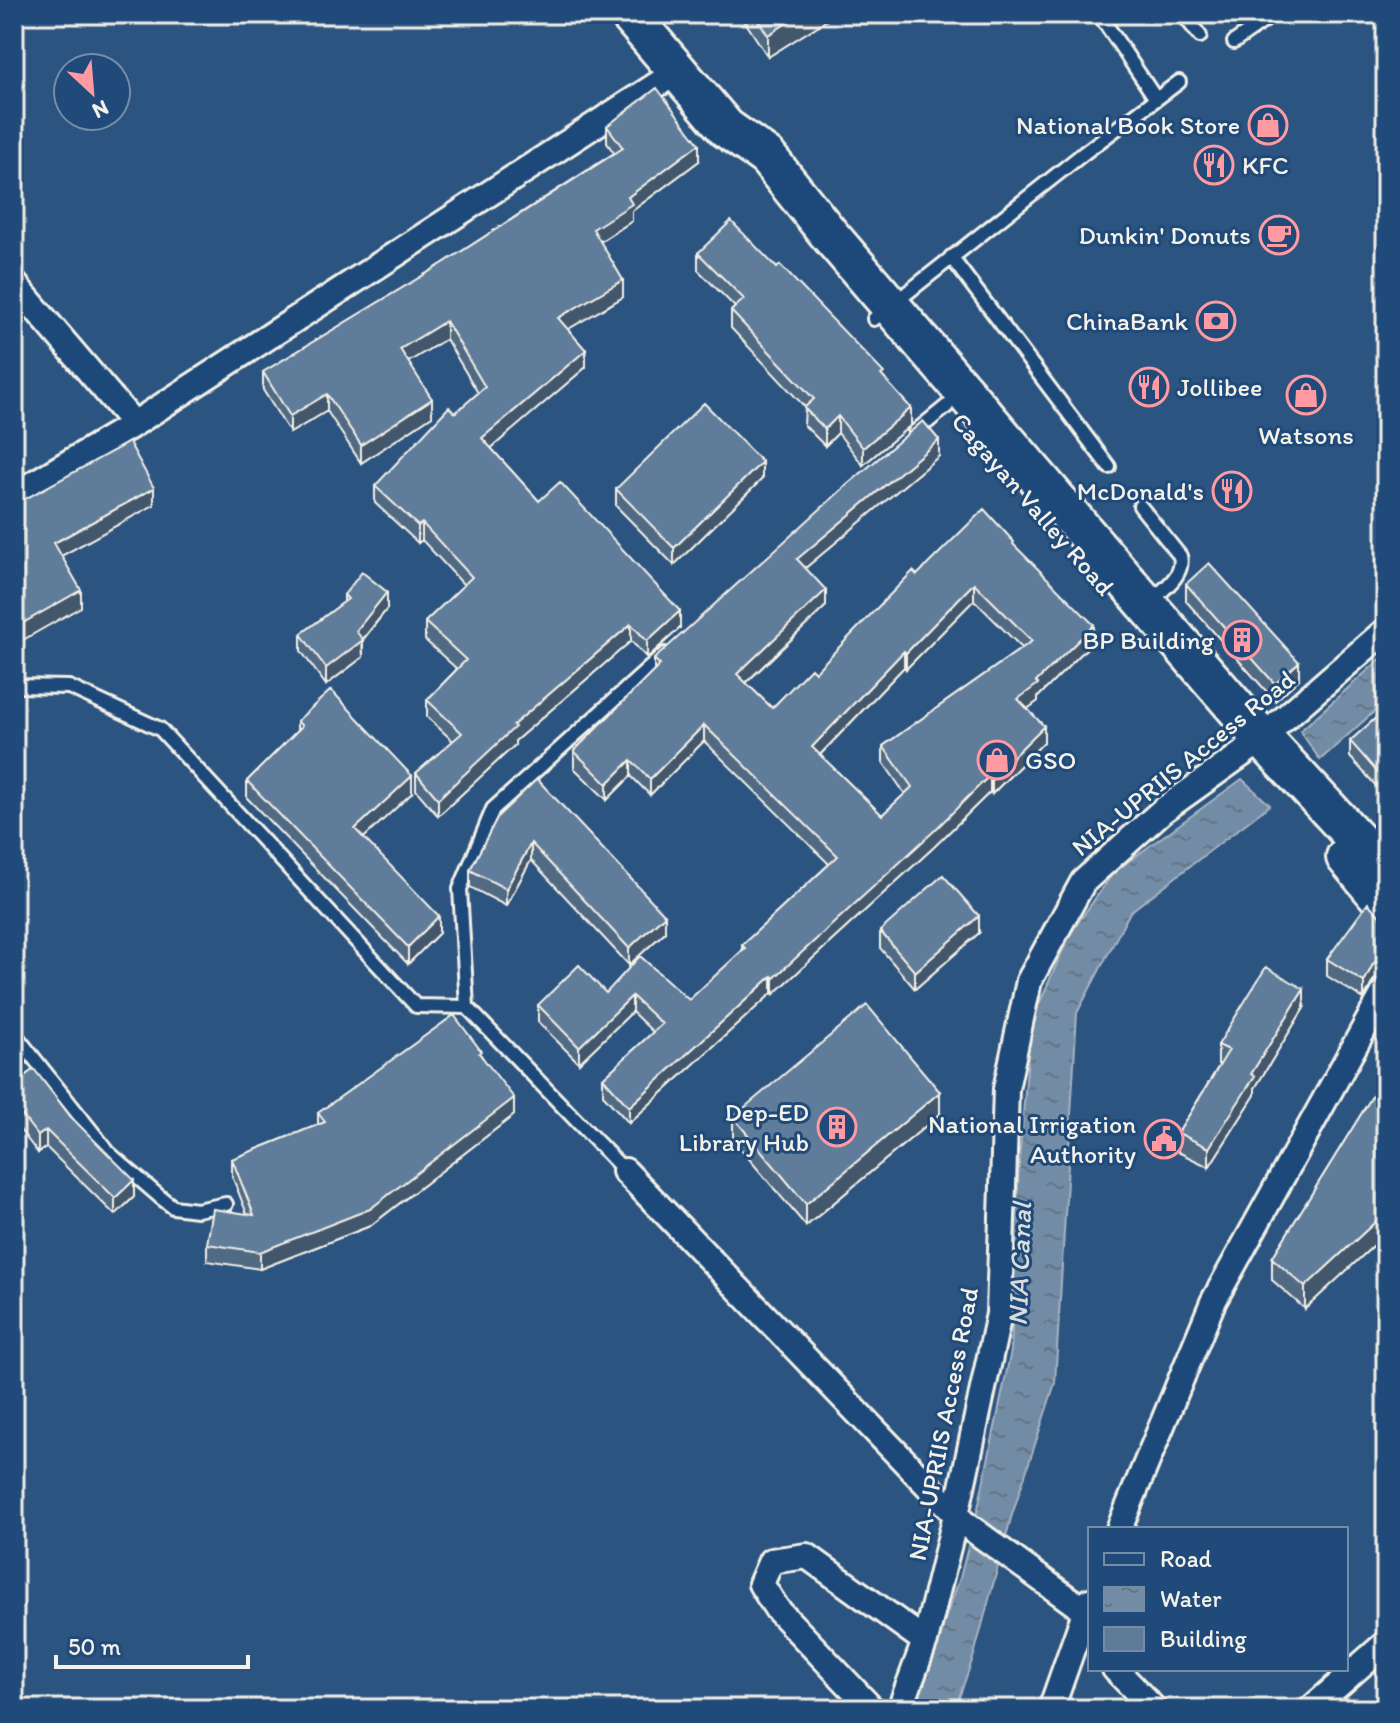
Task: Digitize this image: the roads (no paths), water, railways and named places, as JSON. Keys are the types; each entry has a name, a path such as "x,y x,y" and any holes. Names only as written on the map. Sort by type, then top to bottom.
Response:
{"highway":[{"name":"Cagayan Valley Road","path":"629,14 726,128 746,173 802,240 882,313 1147,605 1386,905"},
{"name":"Cagayan Valley Road","path":"882,313 947,406 1256,743 1386,871"}],"street":[{"path":"14,495 134,424 678,71"},
{"path":"14,283 134,424"},
{"name":"NIA-UPRIIS Access Road","path":"900,1709 925,1641 960,1519 999,1314 1006,1089 1029,981 1083,882 1162,811 1256,743 1386,630"},
{"path":"1120,1527 1213,1302 1386,989"},
{"path":"625,1171 960,1519 1088,1610 1051,1709"},
{"path":"872,1709 777,1609 761,1584 771,1561 807,1556 925,1641"},
{"path":"1311,1709 1386,1643"},
{"path":"1117,1671 1154,1709"}],"lane":[{"path":"1099,14 1156,99"},
{"path":"1183,14 1200,36"},
{"path":"1234,42 1273,14"},
{"path":"882,313 1179,82"},
{"path":"951,257 1109,467"},
{"path":"906,440 947,406"},
{"path":"1140,506 1180,556 1182,564 1178,574 1147,605"},
{"path":"625,1171 467,1007 460,889 493,809 679,642"},
{"path":"14,686 69,687 160,729 416,1006 467,1007"},
{"path":"14,1033 109,1153 160,1197 173,1207 197,1210 226,1204"}],"water":[{"path":"1386,654 1386,701 1320,760 1300,731"},
{"name":"NIA Canal","path":"1242,779 1270,805 1130,912 1077,1013 1055,1383 1011,1518 974,1655 955,1709 912,1709 960,1578 1011,1351 1019,1161 1031,1022 1070,934 1114,872"}],"place":[{"name":"National Book Store","path":"1268,125"},
{"name":"KFC","path":"1214,165"},
{"name":"Dunkin' Donuts","path":"1279,235"},
{"name":"ChinaBank","path":"1216,321"},
{"name":"Jollibee","path":"1149,387"},
{"name":"Watsons","path":"1306,395"},
{"name":"McDonald's","path":"1232,491"},
{"name":"BP Building","path":"1242,640"},
{"name":"GSO","path":"997,760"},
{"name":"Dep-ED Library Hub","path":"837,1127"},
{"name":"National Irrigation Authority","path":"1164,1139"}]}
